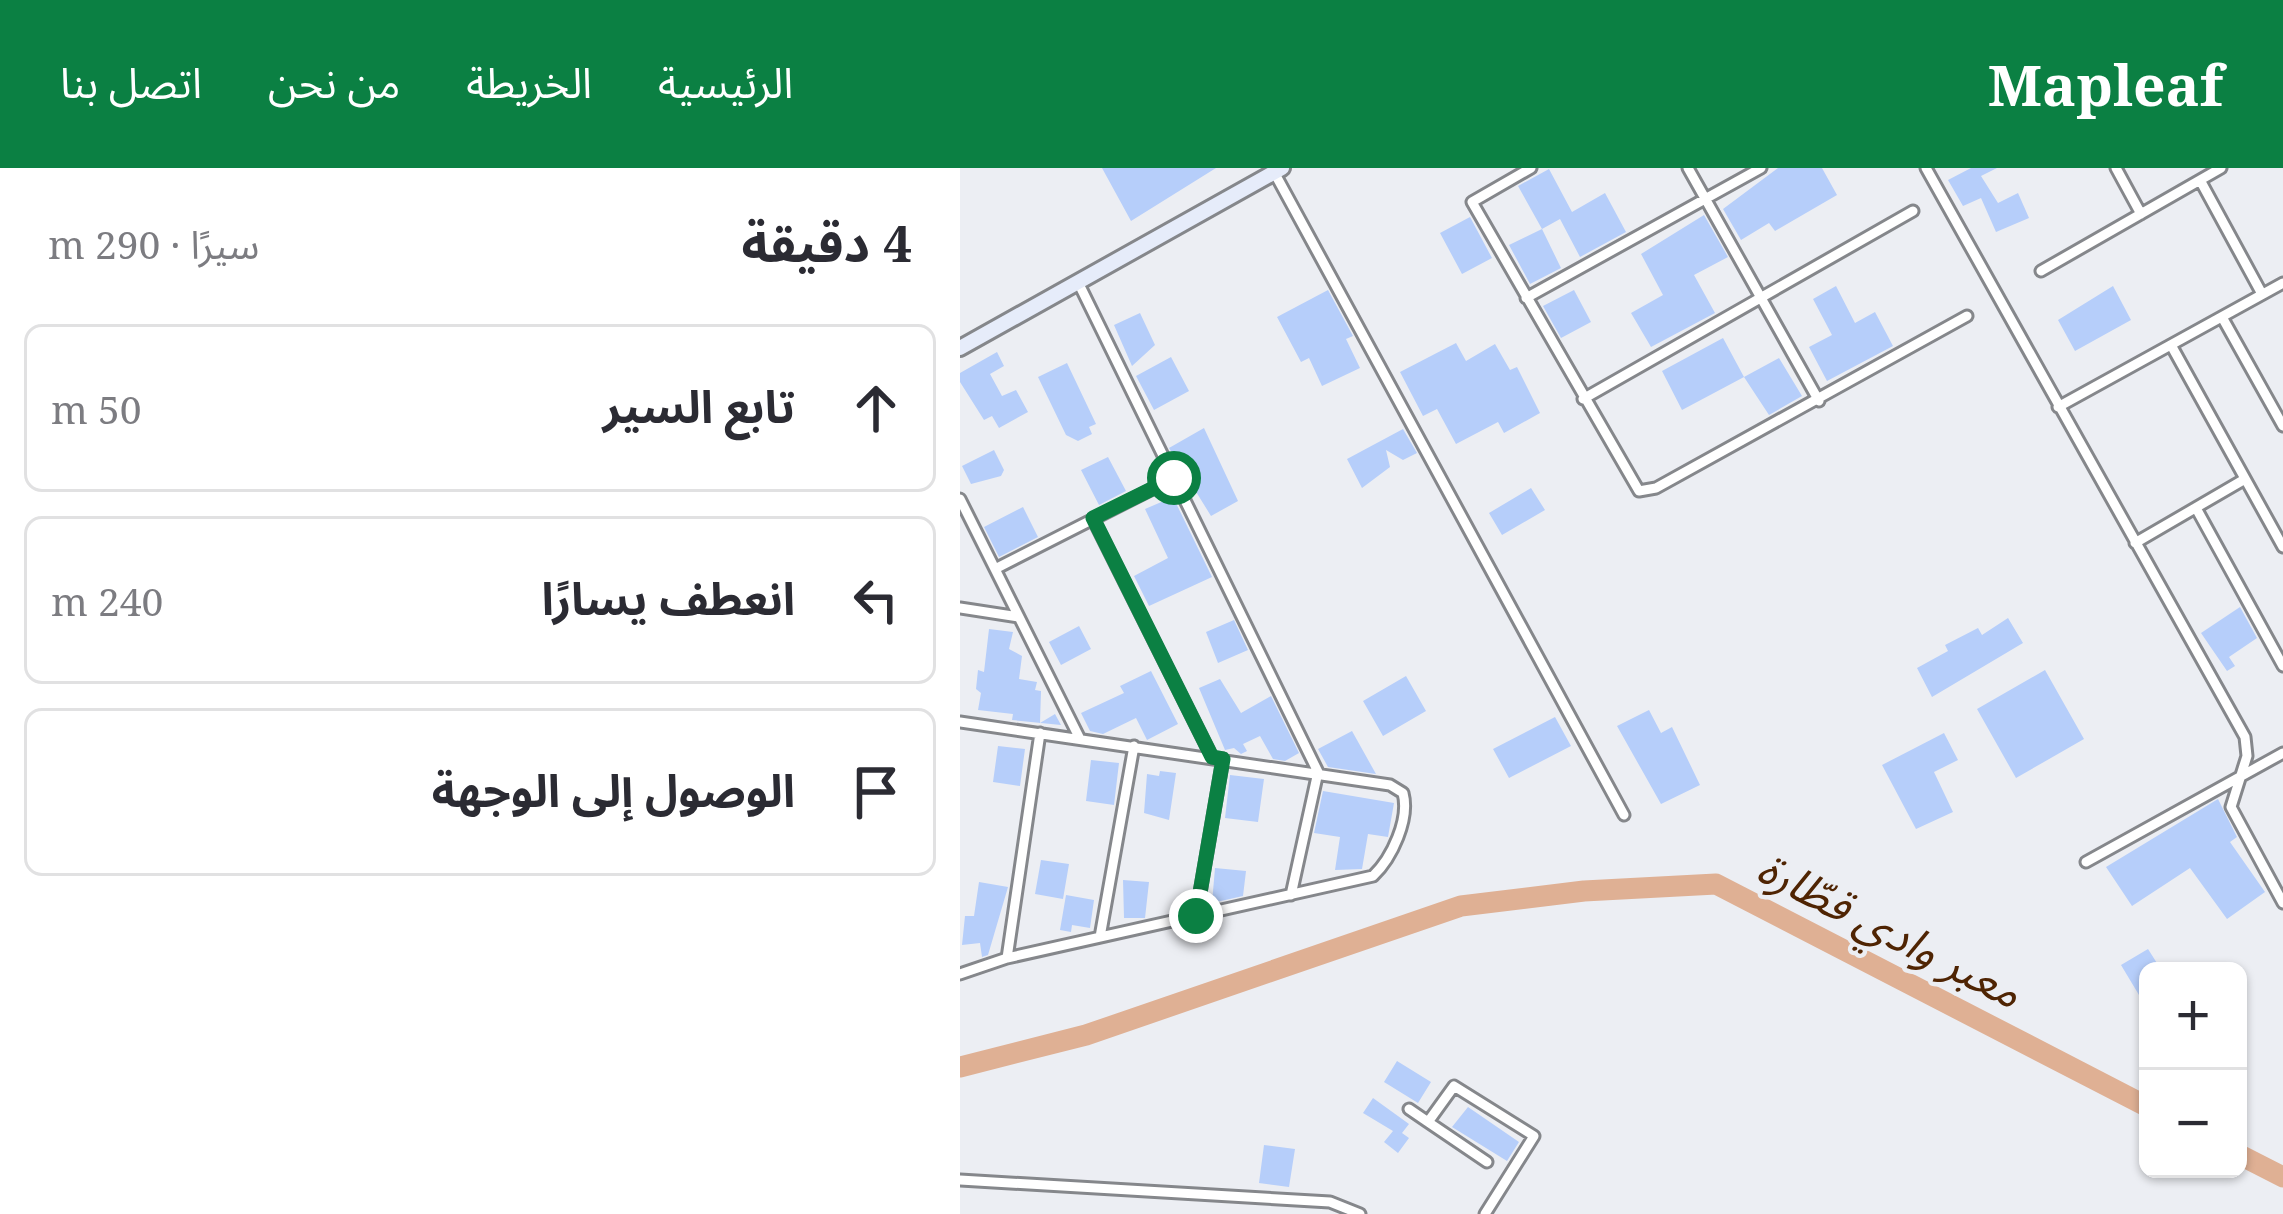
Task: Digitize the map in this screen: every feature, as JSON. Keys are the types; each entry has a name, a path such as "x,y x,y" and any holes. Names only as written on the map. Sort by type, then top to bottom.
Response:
{"street":[{"path":"1531,168 1472,202 1632,486 1646,492 1967,316"},
{"path":"1688,168 1819,401"},
{"path":"1526,298 1761,168"},
{"path":"1925,168 2245,737 2247,756 2237,778 2233,813 2283,903"},
{"path":"2116,168 2141,214"},
{"path":"2041,271 2221,168"},
{"path":"960,349 1278,170 1624,815"},
{"path":"2200,180 2262,294"},
{"path":"1582,399 1913,211"},
{"path":"1078,282 1318,772 1291,895"},
{"path":"2058,407 2283,283"},
{"path":"2222,316 2283,426"},
{"path":"2171,344 2283,548"},
{"path":"995,569 1174,478"},
{"path":"2135,544 2246,479"},
{"path":"960,499 1080,739"},
{"path":"2196,508 2283,666"},
{"path":"1093,518 1218,758 1196,916"},
{"path":"960,608 1019,616"},
{"path":"960,722 1390,784 1402,793 1406,804 1387,863 1373,876 1006,958 960,974"},
{"path":"1006,958 1040,734"},
{"path":"1100,937 1134,746"},
{"path":"2086,862 2283,753"},
{"path":"1428,1122 1454,1086 1534,1136 1485,1214"},
{"path":"1409,1109 1487,1162"},
{"path":"960,1180 1330,1202 1360,1214"}],"building":[{"path":"1102,168 1216,168 1131,221"},
{"path":"1778,168 1822,168 1837,195 1775,231 1769,223 1741,240 1723,209"},
{"path":"1971,168 1997,168 1981,176 1998,203 2018,193 2029,218 1996,232 1981,198 1963,206 1948,180"},
{"path":"1549,169 1572,212 1605,193 1626,232 1580,257 1560,219 1542,229 1518,186"},
{"path":"1704,215 1728,257 1694,275 1715,313 1651,347 1631,313 1663,295 1641,254"},
{"path":"1470,217 1492,258 1462,274 1440,233"},
{"path":"1542,229 1561,268 1530,284 1509,245"},
{"path":"1836,286 1855,323 1875,312 1893,346 1827,381 1809,347 1832,335 1813,299"},
{"path":"2113,286 2131,320 2075,351 2058,320"},
{"path":"1328,290 1353,336 1346,339 1360,368 1322,386 1309,358 1301,362 1277,317"},
{"path":"1574,290 1591,322 1561,338 1543,306"},
{"path":"1140,313 1155,345 1132,366 1114,325"},
{"path":"1723,338 1744,377 1682,410 1662,371"},
{"path":"1456,343 1466,361 1495,344 1510,370 1517,367 1540,413 1504,433 1498,422 1456,444 1437,409 1423,416 1400,372"},
{"path":"997,352 1004,366 990,374 1002,396 1016,390 1028,412 999,428 992,416 984,420 960,382 960,373"},
{"path":"1171,357 1189,391 1154,410 1136,376"},
{"path":"1779,358 1802,396 1769,415 1744,377"},
{"path":"1067,363 1096,424 1089,427 1092,434 1078,441 1066,435 1038,377"},
{"path":"1204,428 1238,501 1211,516 1169,448"},
{"path":"1403,429 1417,453 1403,460 1386,450 1390,467 1362,488 1347,459"},
{"path":"994,450 1004,470 1001,476 971,484 962,466"},
{"path":"1108,457 1126,491 1099,505 1081,470"},
{"path":"1531,488 1545,510 1502,535 1489,513"},
{"path":"1173,497 1212,577 1149,606 1134,576 1168,558 1145,509"},
{"path":"1023,507 1038,537 999,557 984,527"},
{"path":"2240,607 2257,638 2229,657 2235,666 2227,671 2201,633"},
{"path":"2008,618 2023,643 1932,697 1917,668 1948,651 1945,645 1978,628 1982,635"},
{"path":"1234,620 1248,650 1218,663 1206,632"},
{"path":"1079,626 1091,649 1061,665 1049,642"},
{"path":"989,629 1013,632 1009,649 1022,656 1019,679 1037,682 1035,690 1041,691 1040,723 978,710 978,670 984,672"},
{"path":"2045,670 2084,739 2016,778 1977,709"},
{"path":"1151,671 1178,724 1147,740 1136,718 1103,734 1090,731 1081,713 1124,693 1120,686"},
{"path":"1406,676 1426,711 1383,736 1363,701"},
{"path":"1220,679 1241,713 1271,696 1299,753 1285,761 1273,759 1260,736 1243,744 1247,751 1241,754 1234,748 1225,750 1199,688"},
{"path":"1649,710 1661,733 1672,727 1700,785 1661,804 1617,726"},
{"path":"1055,714 1061,725 1040,723"},
{"path":"1555,717 1571,746 1509,778 1493,749"},
{"path":"1352,731 1376,774 1328,767 1318,749"},
{"path":"1944,733 1958,760 1934,772 1953,812 1916,829 1882,765"},
{"path":"998,746 1025,749 1020,786 993,782"},
{"path":"1091,760 1119,763 1114,805 1086,801"},
{"path":"1160,771 1176,773 1169,820 1144,813 1147,774 1159,776"},
{"path":"1230,775 1264,779 1258,822 1225,818"},
{"path":"1323,791 1394,803 1388,837 1368,834 1362,869 1335,870 1340,837 1314,833"},
{"path":"2218,799 2237,837 2230,842 2265,892 2227,919 2190,868 2132,906 2106,867"},
{"path":"1041,860 1069,864 1063,899 1035,894"},
{"path":"1215,868 1246,871 1243,896 1212,903"},
{"path":"1123,880 1149,882 1145,918 1124,918"},
{"path":"979,882 1008,887 988,955 982,957 980,943 962,945 965,916 974,916"},
{"path":"1066,895 1094,900 1090,928 1072,925 1071,932 1060,930"},
{"path":"2148,949 2156,962 2139,962 2139,995 2121,965"},
{"path":"1397,1061 1431,1082 1418,1103 1384,1082"},
{"path":"1373,1098 1409,1124 1402,1133 1409,1138 1398,1153 1384,1142 1393,1131 1363,1113"},
{"path":"1468,1107 1519,1142 1507,1161 1452,1127"},
{"path":"1264,1145 1295,1149 1289,1187 1259,1183"}],"waterway":[{"name":"معبر وادي قطّارة","path":"960,1067 1086,1035 1461,906 1584,891 1716,884 2139,1102"},
{"name":"معبر وادي قطّارة","path":"2247,1159 2283,1177"}],"route":[{"path":"1174,478 1093,518 1212,757 1223,759 1196,916"}]}
